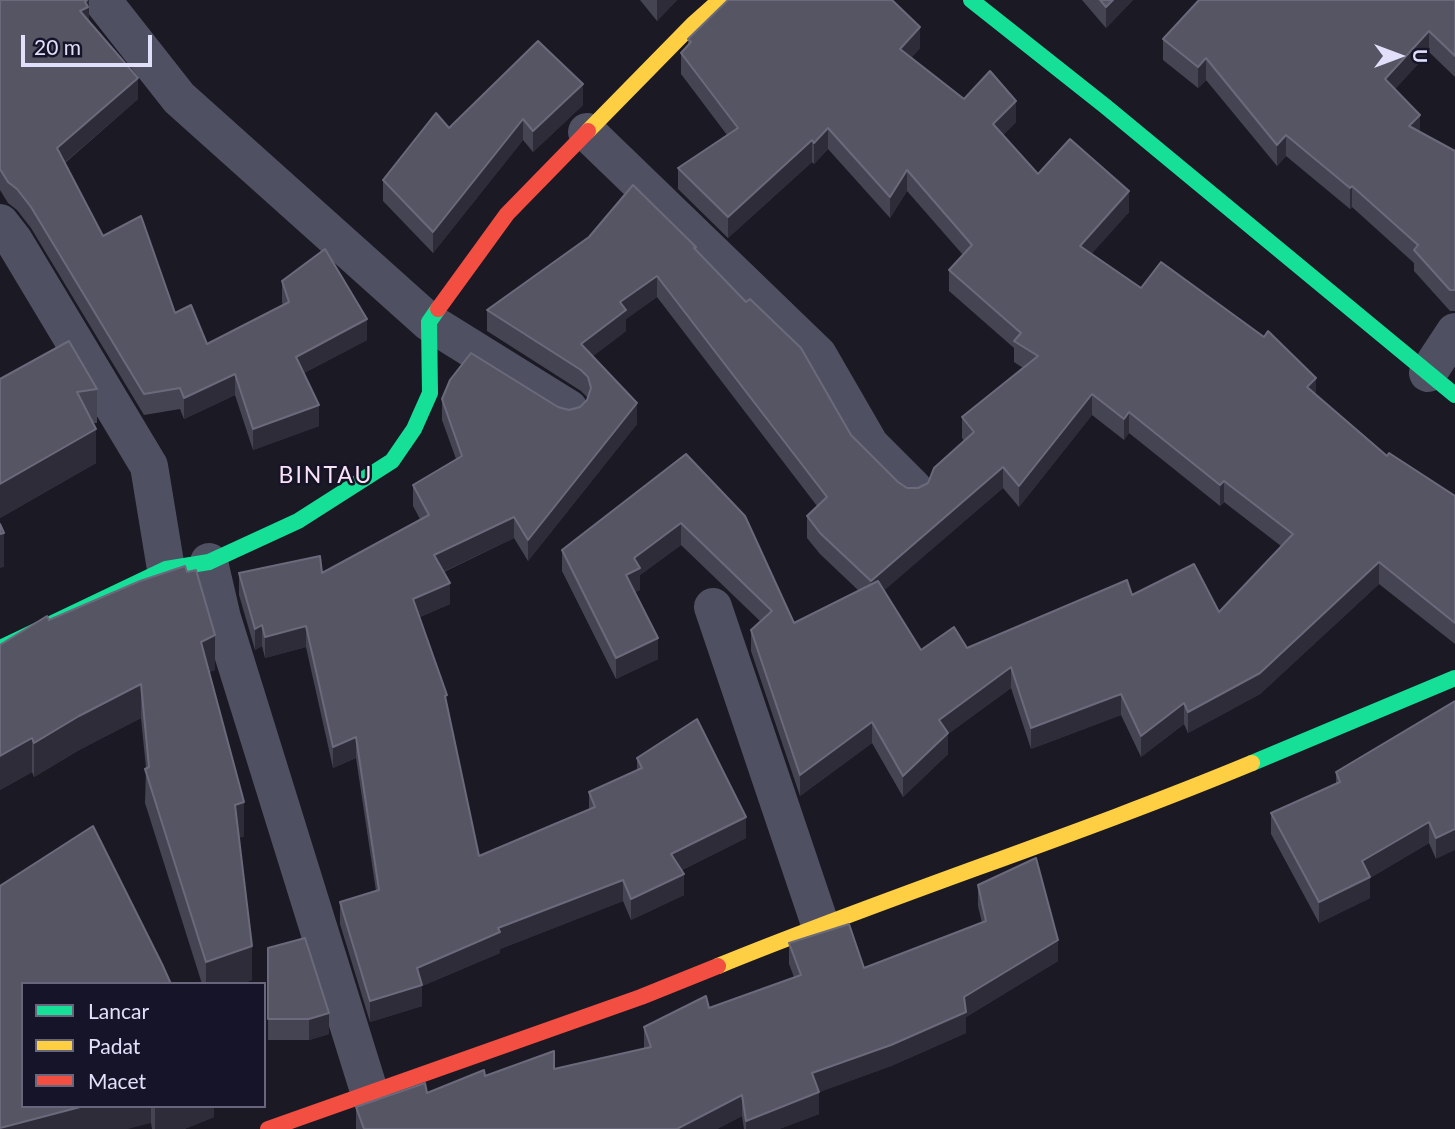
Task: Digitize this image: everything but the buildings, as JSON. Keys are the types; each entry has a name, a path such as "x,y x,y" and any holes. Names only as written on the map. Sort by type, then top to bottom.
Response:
{"street":[{"path":"102,0 179,98 429,322 569,409"},
{"path":"0,648 166,569 209,562 298,522 392,461 414,429 430,393 429,322 507,214 692,25 720,0"},
{"path":"971,0 1105,106 1441,384 1455,332"},
{"path":"587,132 818,355 870,445 913,488"},
{"path":"0,223 15,241 149,466 166,569"},
{"path":"209,562 226,632 370,1094"},
{"path":"713,607 820,924"},
{"path":"268,1129 641,998 820,924 1173,796 1455,678"}],"traffic: fast":[{"path":"971,0 1105,106 1455,395"},
{"path":"0,648 166,569 209,562 298,521 392,461 414,429 430,393 429,322 438,309"},
{"path":"1252,763 1455,678"}],"traffic: slow":[{"path":"588,131 720,0"},
{"path":"718,966 1252,763"}],"traffic: jam":[{"path":"438,309 507,214 588,131"},
{"path":"268,1129 641,997 718,966"}],"district":[{"name":"BINTAU","path":"326,476"}]}
